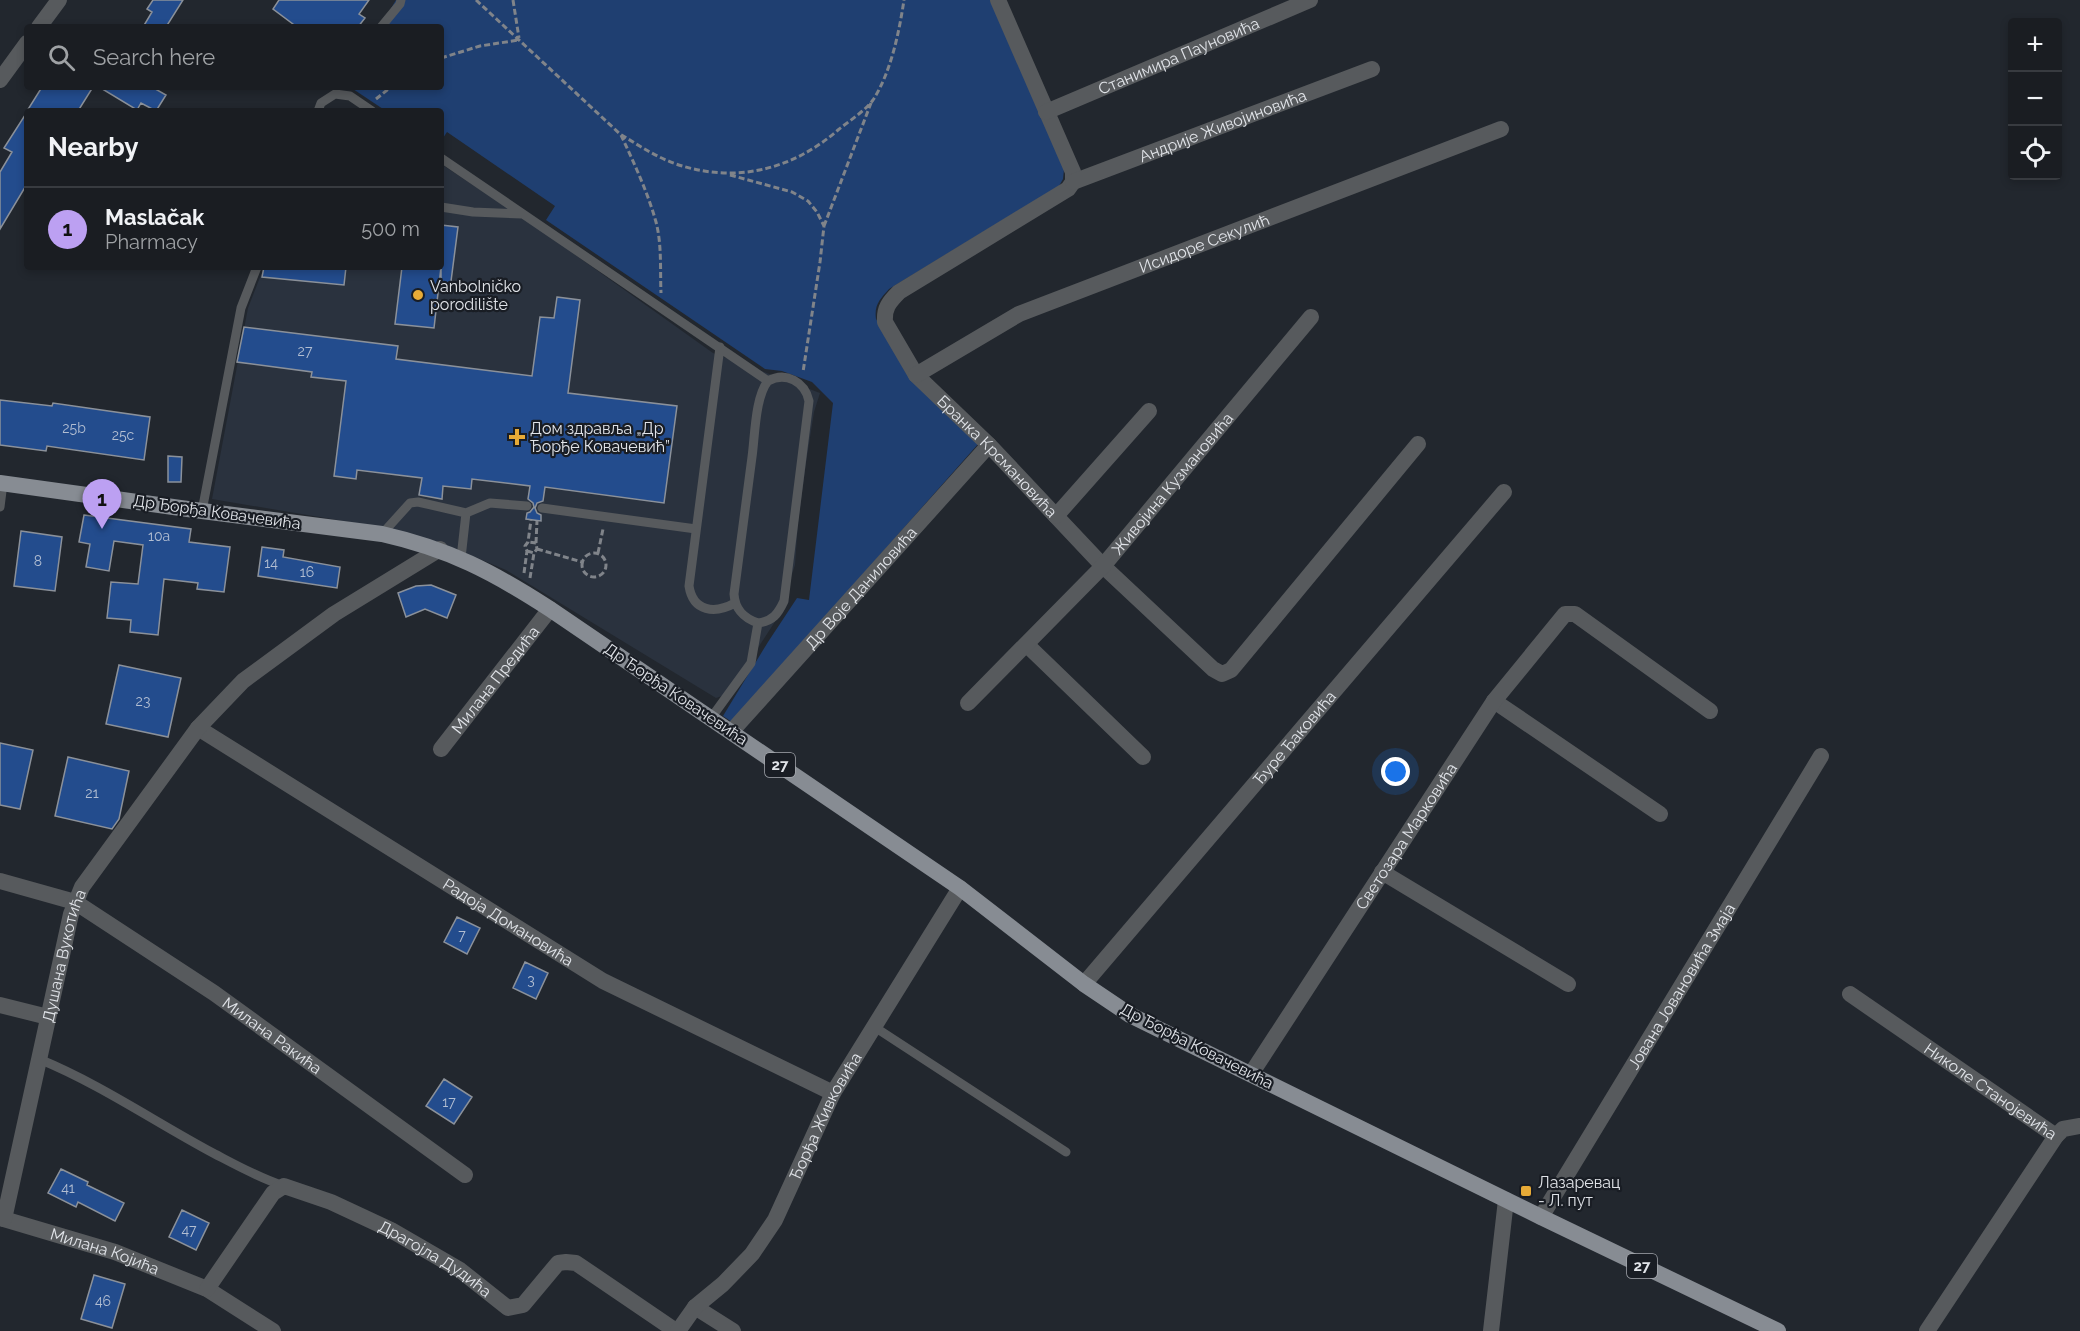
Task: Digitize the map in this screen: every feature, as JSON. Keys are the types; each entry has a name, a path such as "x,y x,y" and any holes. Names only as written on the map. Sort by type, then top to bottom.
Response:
{"main road":[{"name":"Др Ђорђа Ковачевића","path":"2,483 382,534 440,549 461,558 525,592 960,888 1084,984 1130,1015 1506,1200"},
{"name":"27","path":"1506,1200 1778,1331"}],"street":[{"path":"41,24 59,0"},
{"path":"998,0 1073,172 1073,182"},
{"name":"Станимира Пауновића","path":"1046,112 1310,0"},
{"path":"0,80 24,47"},
{"name":"Андрије Живојиновића","path":"1073,182 1372,69"},
{"name":"Исидоре Секулић","path":"916,375 1019,314 1501,129"},
{"name":"Бранка Крсмановића","path":"1073,182 1068,189 899,292 887,304 884,312 885,322 916,375 989,445 1103,566 1213,669 1222,674 1231,670 1418,444"},
{"name":"Живојина Кузмановића","path":"968,703 1103,566 1311,317"},
{"path":"1056,516 1149,411"},
{"name":"Др Воје Даниловића","path":"731,732 989,445"},
{"name":"Ђуре Ђаковића","path":"1084,984 1504,492"},
{"name":"Душана Вукотића","path":"2,1218 75,902 82,887 198,728 243,681 334,614 440,549"},
{"name":"Милана Предића","path":"441,750 550,609"},
{"name":"Светозара Марковића","path":"1251,1074 1494,701 1565,614 1575,614 1710,711"},
{"path":"1027,645 1143,757"},
{"path":"1494,701 1660,814"},
{"name":"Радоја Домановића","path":"198,728 603,981 832,1093"},
{"name":"Јована Јовановића Змаја","path":"1541,1217 1821,756"},
{"path":"1382,872 1568,984"},
{"name":"Милана Ракића","path":"0,881 75,902 214,993 465,1176"},
{"name":"Ђорђа Живковића","path":"677,1331 696,1307 723,1284 752,1254 774,1220 832,1093 960,888"},
{"name":"Николе Станојевића","path":"1850,994 2056,1136 1927,1331"},
{"path":"0,1005 48,1017"},
{"path":"2056,1136 2063,1128 2080,1126"},
{"path":"207,1288 273,1193 284,1186"},
{"name":"Драгојла Дудића","path":"284,1186 331,1202 391,1230 460,1270 508,1308 523,1305 558,1263 576,1263 677,1331"},
{"path":"1491,1331 1506,1200"},
{"name":"Милана Којића","path":"2,1218 115,1252 207,1288 273,1331"},
{"path":"696,1307 733,1331"}],"lane":[{"path":"383,24 401,0"},
{"path":"319,108 321,103 336,90 368,108"},
{"path":"444,160 768,381"},
{"path":"444,207 473,212 524,214"},
{"path":"202,511 241,308 256,270"},
{"path":"720,347 689,586 690,596 697,604 715,611 725,609 735,603"},
{"path":"774,377 786,377 801,384 808,393 809,401 784,601 775,617 758,623 746,618 735,603 756,425 761,394 768,381 774,377"},
{"path":"0,507 2,483"},
{"path":"382,534 410,503 418,502 466,513 490,503 527,506"},
{"path":"542,508 696,529"},
{"path":"461,558 466,513"},
{"path":"711,718 751,663 758,623"},
{"path":"873,1026 1066,1152"},
{"path":"39,1059 89,1082 247,1171 284,1186"}],"path":[{"path":"476,0 620,134 676,164 792,192 808,201 824,226"},
{"path":"513,0 519,40"},
{"path":"801,384 824,226 872,101 886,72 904,0"},
{"path":"444,57 480,46 519,40"},
{"path":"370,108 388,90"},
{"path":"728,175 787,163 812,152 872,101"},
{"path":"620,134 656,224 660,254 661,308"},
{"path":"598,554 605,516"},
{"path":"525,592 527,551 525,546 528,542 531,520"},
{"path":"525,592 534,553 537,549 537,521"},
{"path":"528,542 536,543"},
{"path":"537,549 582,562"},
{"path":"527,551 534,553"},
{"path":"588,554 598,554 606,561 606,567 600,576 589,577 582,568 582,562 588,554"}],"shaded area":[{"path":"396,0 990,0 1064,169 1063,179 1059,186 889,289 878,302 876,310 876,319 906,373 979,443 732,722 723,716 768,642 797,598 809,600 833,403 812,382 782,371 765,369 546,220 555,206 447,132 444,136 444,108 382,108 354,90 444,90 444,24 382,24"},
{"name":"Дом здравља „Др Ђорђе Ковачевић”","path":"444,166 525,219 713,353 820,393 814,412 806,463 795,565 778,617 728,694 716,698 506,570 444,544 385,528 212,499 248,308 263,270 444,270"}],"building":[{"path":"153,0 183,0 168,24 145,24 152,12 147,9"},
{"path":"279,0 369,0 359,14 365,18 360,24 293,24 273,9"},
{"path":"40,90 91,90 80,108 29,108"},
{"path":"104,90 157,90 166,95 158,108 150,108 141,103 138,108 134,108"},
{"path":"24,117 24,189 0,229 0,172 12,152 4,148"},
{"name":"Vanbolničko porodilište","path":"444,225 458,227 450,289 441,288 441,270 444,270"},
{"path":"263,270 346,270 344,285 262,277"},
{"name":"Vanbolničko porodilište","path":"402,270 441,270 434,328 395,324"},
{"path":"557,297 580,300 568,393 677,406 664,503 545,487 543,501 537,503 535,508 541,515 541,521 526,519 527,513 534,507 528,499 530,486 472,479 471,489 443,486 442,499 419,495 422,478 357,470 356,479 334,476 346,381 311,377 312,372 237,362 244,327 398,346 396,359 532,376 540,317 554,318"},
{"path":"0,400 52,406 53,403 150,417 144,460 47,446 46,451 0,445"},
{"path":"168,456 182,457 181,482 168,482"},
{"path":"84,515 191,529 189,542 230,547 224,592 197,589 198,583 164,579 158,635 130,632 131,620 107,618 111,582 138,584 143,545 114,541 109,571 86,567 90,544 79,542"},
{"path":"21,531 62,537 55,591 14,586"},
{"path":"262,547 284,550 283,557 340,567 337,588 258,576"},
{"path":"431,585 456,595 447,618 425,609 406,617 398,593 416,586"},
{"path":"119,665 181,678 168,737 106,724"},
{"path":"0,743 33,750 20,809 0,805"},
{"path":"68,757 129,771 119,819 112,829 55,816"},
{"path":"457,917 480,928 467,954 444,942"},
{"path":"525,962 548,973 536,999 513,988"},
{"path":"444,1079 472,1097 454,1124 426,1106"},
{"path":"61,1169 124,1203 115,1221 78,1202 76,1207 48,1193"},
{"path":"182,1210 209,1223 196,1250 169,1237"},
{"path":"94,1275 125,1284 112,1328 81,1319"}],"place":[{"name":"Vanbolničko porodilište","path":"418,295"},
{"name":"Дом здравља „Др Ђорђе Ковачевић”","path":"517,437"},
{"name":"Maslačak","path":"102,529"},
{"name":"Лазаревац - Л. пут","path":"1526,1191"}]}
